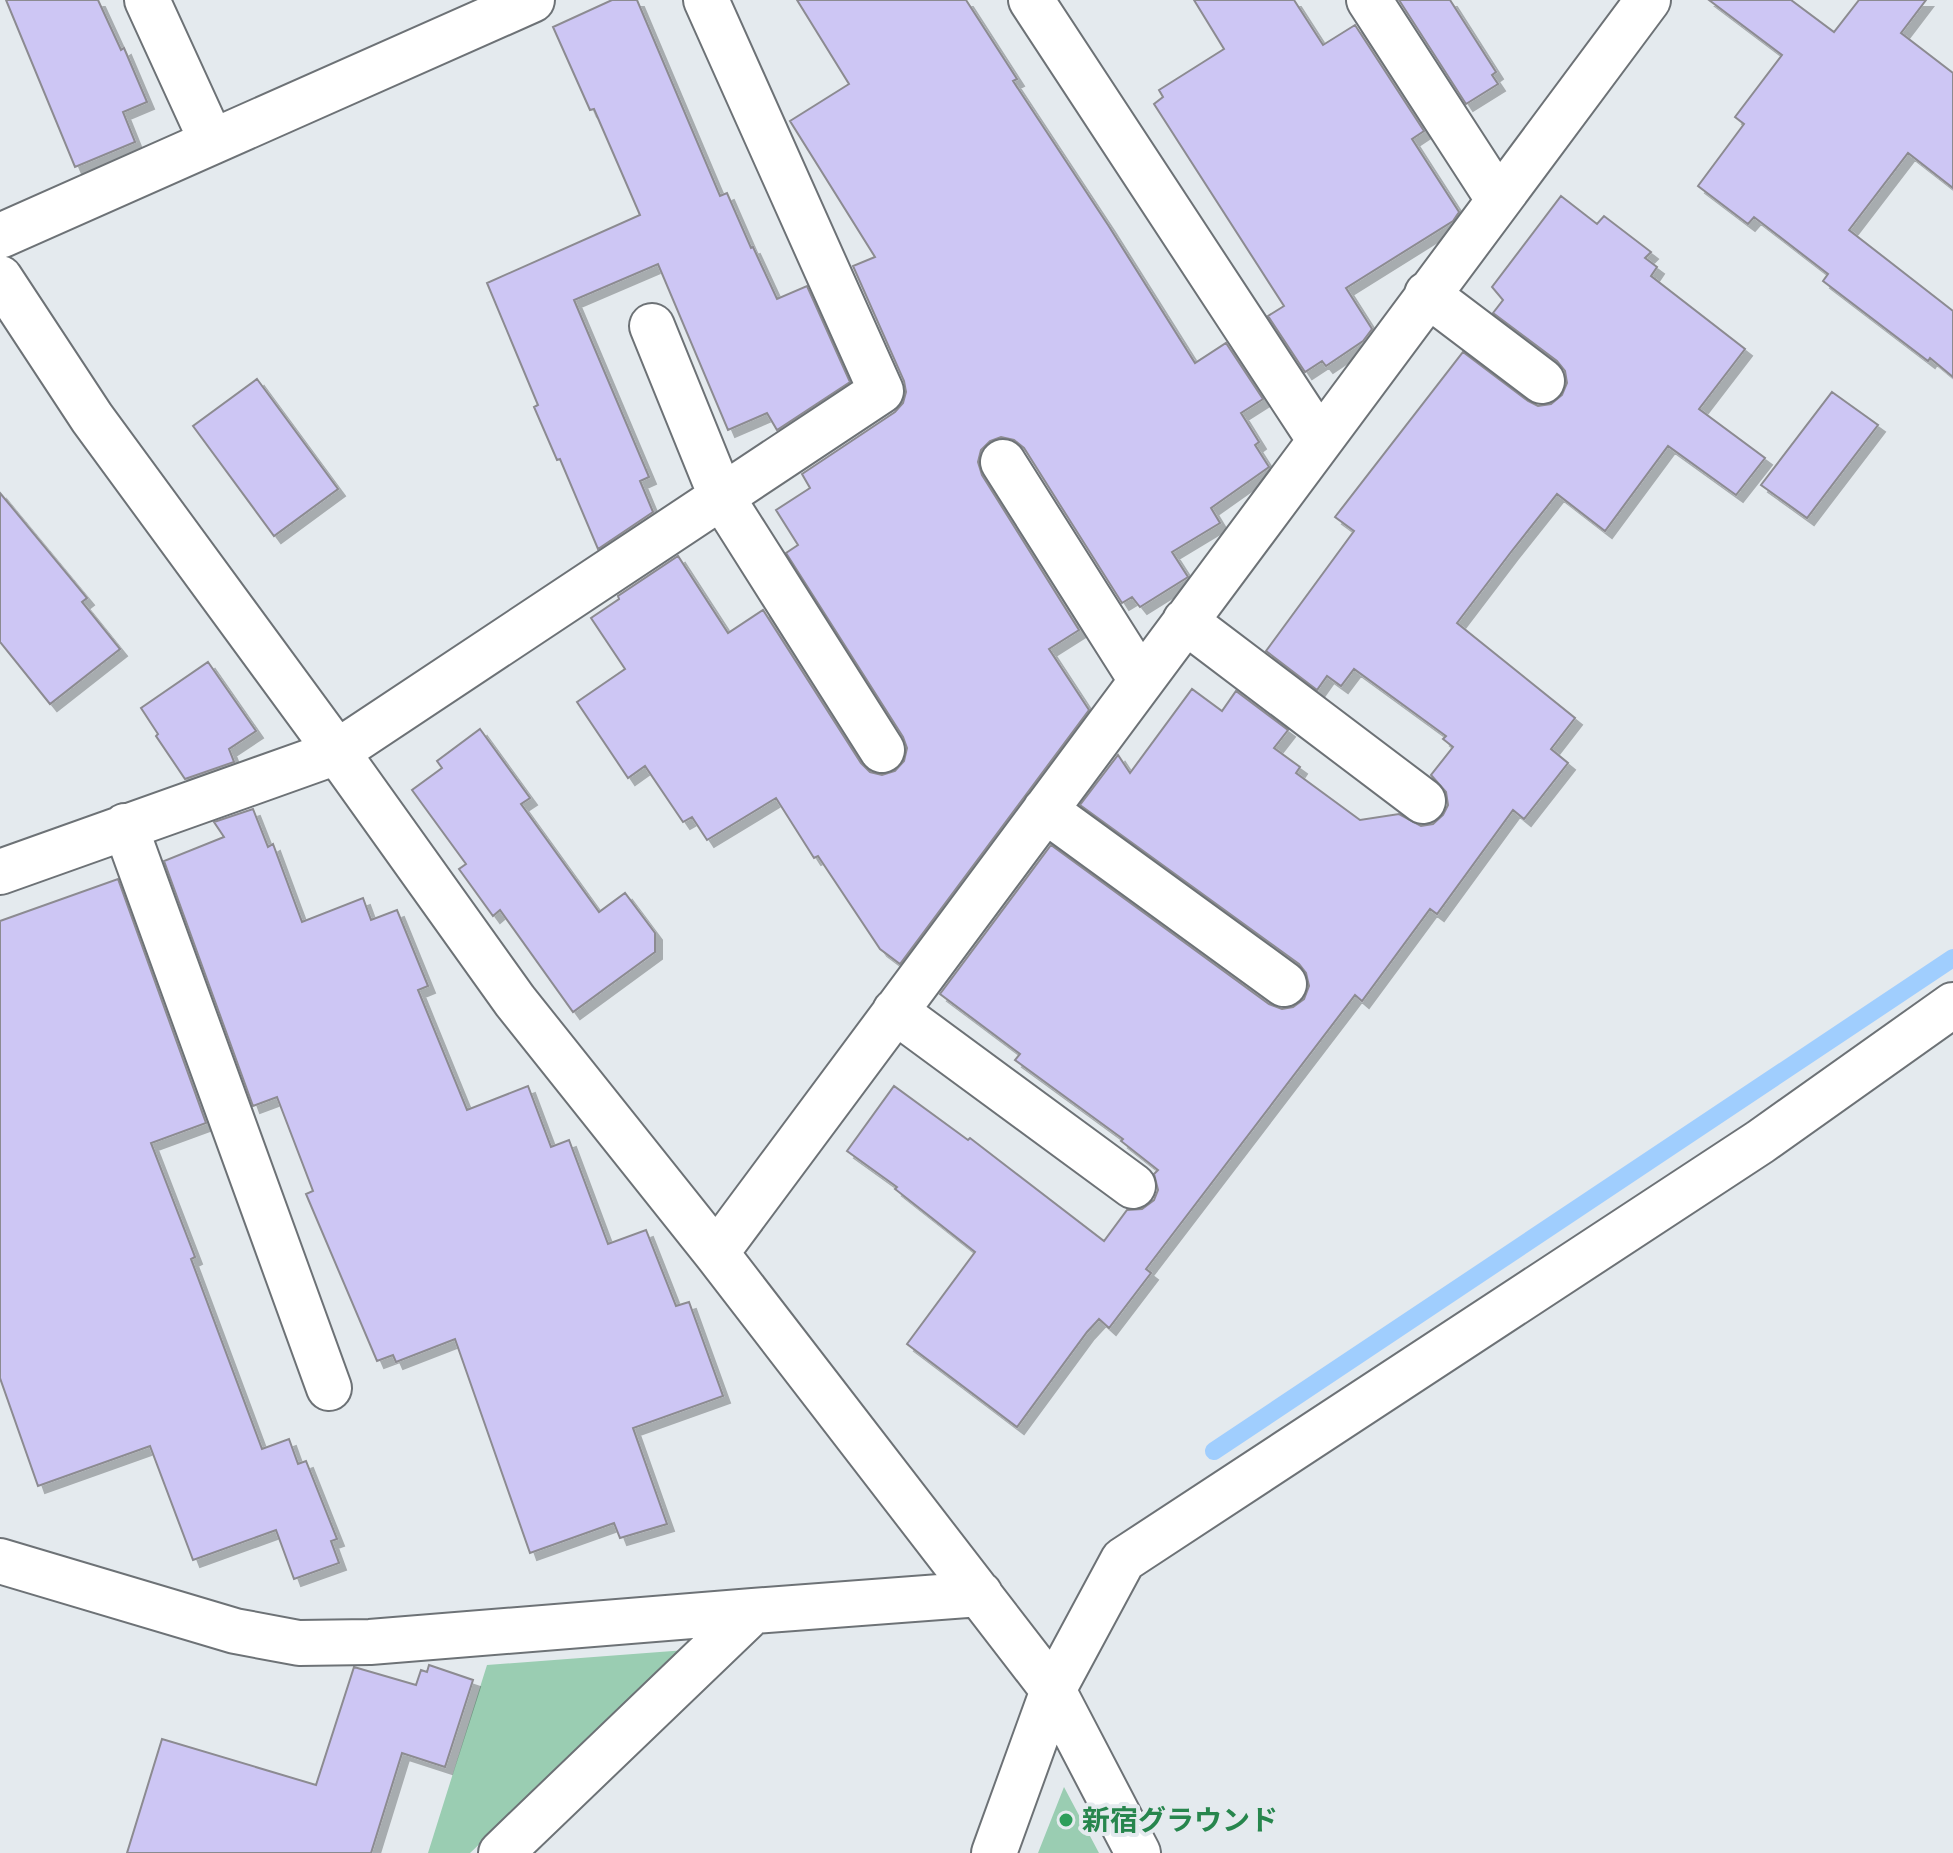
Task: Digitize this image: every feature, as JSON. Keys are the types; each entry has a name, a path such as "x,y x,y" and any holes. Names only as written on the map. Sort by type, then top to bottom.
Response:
{"street":[{"path":"147,0 212,142"},
{"path":"0,236 532,0"},
{"path":"0,872 337,752 881,391 706,0"},
{"path":"1031,0 1319,439"},
{"path":"1369,0 1498,199"},
{"path":"716,1253 1648,0"},
{"path":"0,278 92,418 515,1001 716,1253 1053,1690 1138,1853"},
{"path":"1427,294 1542,381"},
{"path":"652,326 721,496 882,750"},
{"path":"1003,462 1141,680"},
{"path":"1185,621 1423,801"},
{"path":"1045,810 1284,984"},
{"path":"125,826 329,1388"},
{"path":"994,1853 1053,1690 1123,1560 1760,1142 1953,1005"},
{"path":"895,1011 1133,1186"},
{"path":"0,1561 235,1631 299,1643 370,1642 980,1594"},
{"path":"501,1853 753,1611"}],"green space":[{"path":"686,1650 470,1853 428,1853 487,1665"},
{"name":"新宿グラウンド","path":"1064,1787 1099,1853 1038,1853"}],"building":[{"path":"6,0 98,0 121,50 124,48 147,102 123,112 135,142 75,167"},
{"path":"612,0 637,0 720,196 727,193 777,299 807,286 850,382 777,430 767,413 728,430 658,264 574,300 649,477 640,481 653,512 598,549 534,407 538,405 487,283 640,215 594,109 590,110 553,27"},
{"path":"797,0 966,0 1017,79 1013,81 1195,363 1226,343 1263,399 1241,413 1259,442 1255,445 1269,467 1211,508 1220,523 1172,552 1188,577 1140,607 1132,597 1122,603 1024,448 1014,440 1001,437 990,441 981,450 978,462 982,475 1079,630 1049,649 1089,710 900,964 880,949 818,856 814,858 776,798 707,840 692,817 683,822 645,766 628,778 577,702 625,669 591,618 678,556 728,633 763,610 861,763 870,772 882,775 895,771 904,761 907,748 903,737 786,553 798,545 776,510 810,488 802,474 895,412 903,403 906,392 904,381 853,266 875,257 790,121 849,84"},
{"path":"1194,0 1294,0 1323,45 1355,25 1424,131 1412,139 1459,212 1453,221 1346,288 1372,329 1363,341 1326,366 1322,361 1305,372 1268,316 1284,306 1154,104 1163,97 1159,90 1224,49"},
{"path":"1399,0 1450,0 1496,72 1492,75 1498,84 1466,104"},
{"path":"1709,0 1791,0 1834,32 1859,0 1926,0 1901,33 1953,73 1953,188 1908,153 1849,230 1953,311 1953,377 1823,281 1828,274 1754,217 1748,224 1698,186 1744,124 1735,117 1782,55"},
{"path":"1561,196 1597,224 1604,216 1651,252 1645,258 1657,267 1651,276 1745,349 1699,409 1765,458 1736,495 1668,446 1605,531 1557,494 1511,552 1457,623 1575,718 1551,749 1568,763 1524,819 1513,810 1437,914 1430,909 1362,1001 1355,995 1146,1269 1151,1273 1109,1328 1099,1319 1017,1427 907,1344 975,1252 895,1189 897,1187 847,1151 894,1086 968,1140 970,1138 1104,1241 1127,1210 1142,1209 1154,1200 1158,1190 1154,1174 1158,1170 1121,1141 1123,1139 1015,1060 1020,1054 940,994 1051,845 1269,1004 1282,1009 1293,1007 1304,999 1309,986 1306,973 1299,964 1080,805 1118,755 1130,773 1192,689 1222,711 1236,691 1288,730 1274,748 1300,767 1296,773 1360,820 1399,814 1421,826 1433,824 1443,815 1448,805 1446,792 1431,775 1453,747 1443,739 1446,736 1354,669 1341,686 1327,676 1317,690 1266,651 1354,531 1335,517 1463,352 1538,406 1551,404 1562,395 1567,383 1565,371 1557,361 1493,313 1503,300 1492,287"},
{"path":"257,379 338,489 274,536 193,426"},
{"path":"1832,392 1878,425 1807,518 1761,485"},
{"path":"0,493 87,598 82,602 120,649 50,704 0,642"},
{"path":"208,662 256,731 229,749 234,762 185,779 141,708"},
{"path":"480,729 530,798 521,804 599,912 625,893 655,933 655,952 573,1012 500,910 493,916 459,869 466,864 412,790 442,768 437,761"},
{"path":"253,809 268,847 273,844 302,922 363,898 371,920 397,910 428,986 418,990 467,1110 528,1086 551,1147 569,1140 608,1244 646,1230 676,1306 689,1302 723,1396 633,1428 667,1524 620,1538 614,1523 530,1553 455,1339 396,1362 393,1355 377,1361 306,1194 313,1191 277,1097 253,1106 164,861 224,837 214,822"},
{"path":"118,879 206,1123 151,1143 195,1257 191,1259 262,1449 289,1439 298,1464 306,1461 337,1539 331,1541 339,1563 294,1579 276,1530 193,1560 150,1446 38,1486 0,1378 0,921"},
{"path":"429,1665 473,1680 445,1767 402,1753 371,1853 127,1853 162,1739 316,1785 354,1667 416,1685 421,1670 427,1672"}],"waterway":[{"path":"1214,1451 1953,958"}],"place":[{"name":"新宿グラウンド","path":"1066,1820"}]}
